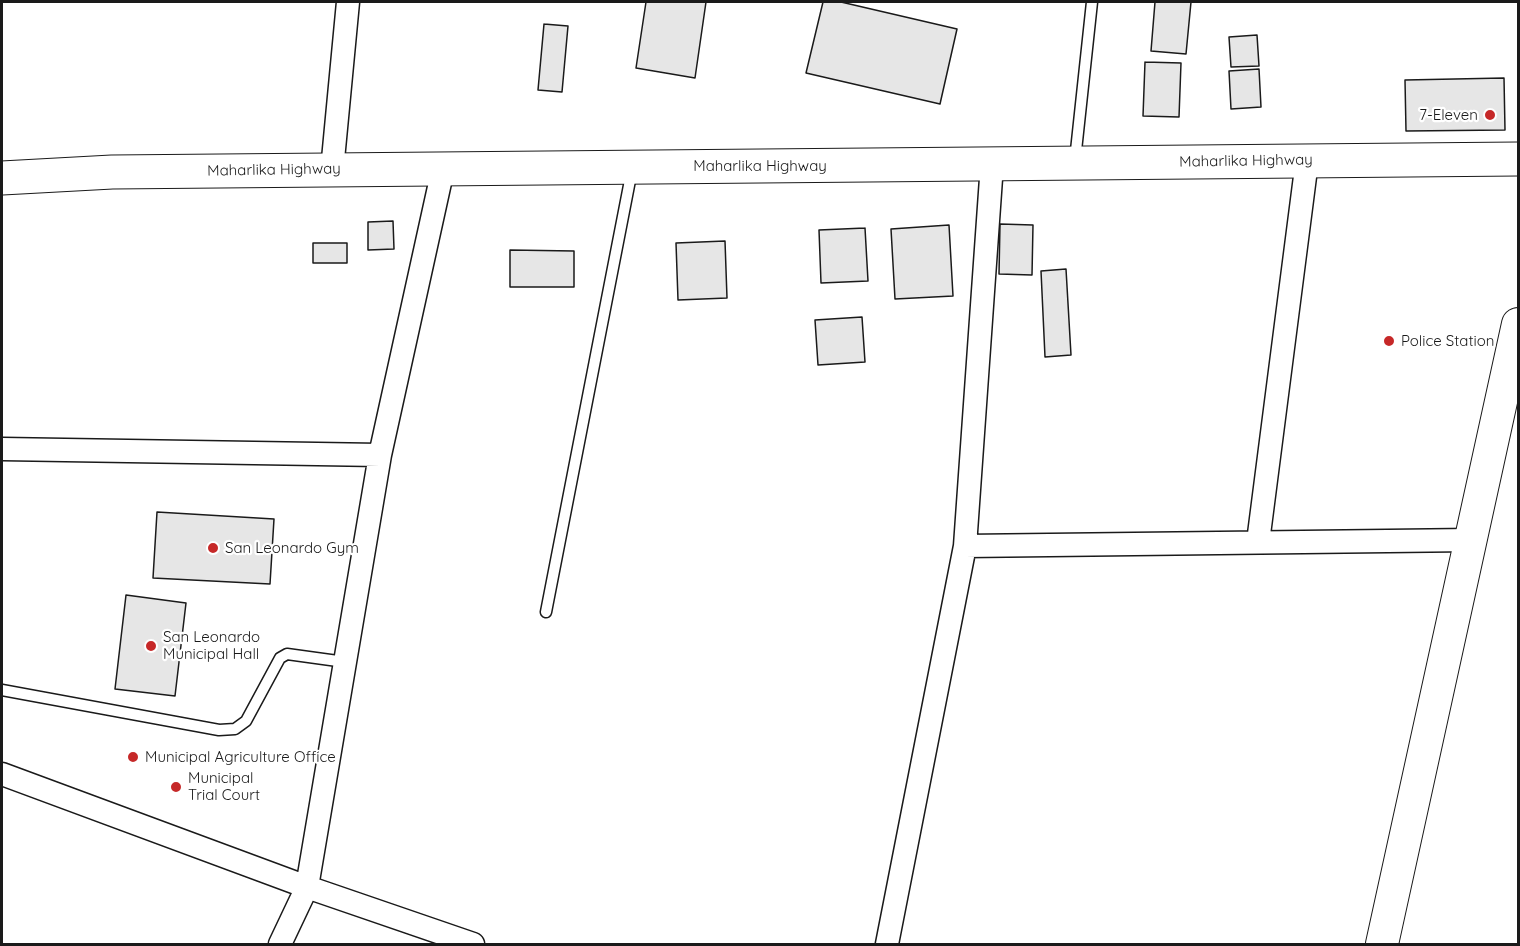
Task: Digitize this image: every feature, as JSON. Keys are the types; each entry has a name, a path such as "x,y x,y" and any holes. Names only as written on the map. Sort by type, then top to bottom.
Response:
{"highway":[{"name":"Maharlika Highway","path":"2,178 112,172 1518,159"}],"main road":[{"path":"1382,945 1518,324"}],"street":[{"path":"332,170 348,2"},
{"path":"1257,542 1306,161"},
{"path":"887,945 966,546 992,164"},
{"path":"280,945 307,886 380,455 443,169"},
{"path":"2,449 380,455"},
{"path":"966,546 1472,540"},
{"path":"2,774 473,945"}],"lane":[{"path":"1075,163 1092,2"},
{"path":"546,612 632,167"},
{"path":"2,690 219,730 235,729 246,722 280,658 287,654 345,662"}],"building":[{"path":"646,2 706,2 695,78 636,68"},
{"path":"823,2 841,2 957,29 940,104 806,73"},
{"path":"1155,2 1191,2 1186,54 1151,51"},
{"path":"544,24 568,26 562,92 538,90"},
{"path":"1257,35 1259,66 1231,67 1229,37"},
{"path":"1145,62 1181,63 1179,117 1143,116"},
{"path":"1259,69 1261,107 1231,109 1229,71"},
{"path":"1504,78 1505,130 1406,131 1405,80"},
{"path":"393,221 394,249 368,250 368,222"},
{"path":"1000,224 1033,225 1032,275 999,274"},
{"path":"949,225 953,296 895,299 891,229"},
{"path":"865,228 868,281 821,283 819,230"},
{"path":"725,241 727,298 678,300 676,243"},
{"path":"313,243 347,243 347,263 313,263"},
{"path":"510,250 574,251 574,287 510,287"},
{"path":"1066,269 1071,355 1045,357 1041,271"},
{"path":"862,317 865,362 818,365 815,320"},
{"name":"San Leonardo Gym","path":"157,512 274,519 270,584 153,578"},
{"name":"San Leonardo Municipal Hall","path":"126,595 186,603 175,696 115,689"}],"place":[{"name":"7-Eleven","path":"1490,115"},
{"name":"Police Station","path":"1389,341"},
{"name":"San Leonardo Gym","path":"213,548"},
{"name":"San Leonardo Municipal Hall","path":"151,646"},
{"name":"Municipal Agriculture Office","path":"133,757"},
{"name":"Municipal Trial Court","path":"176,787"}]}
